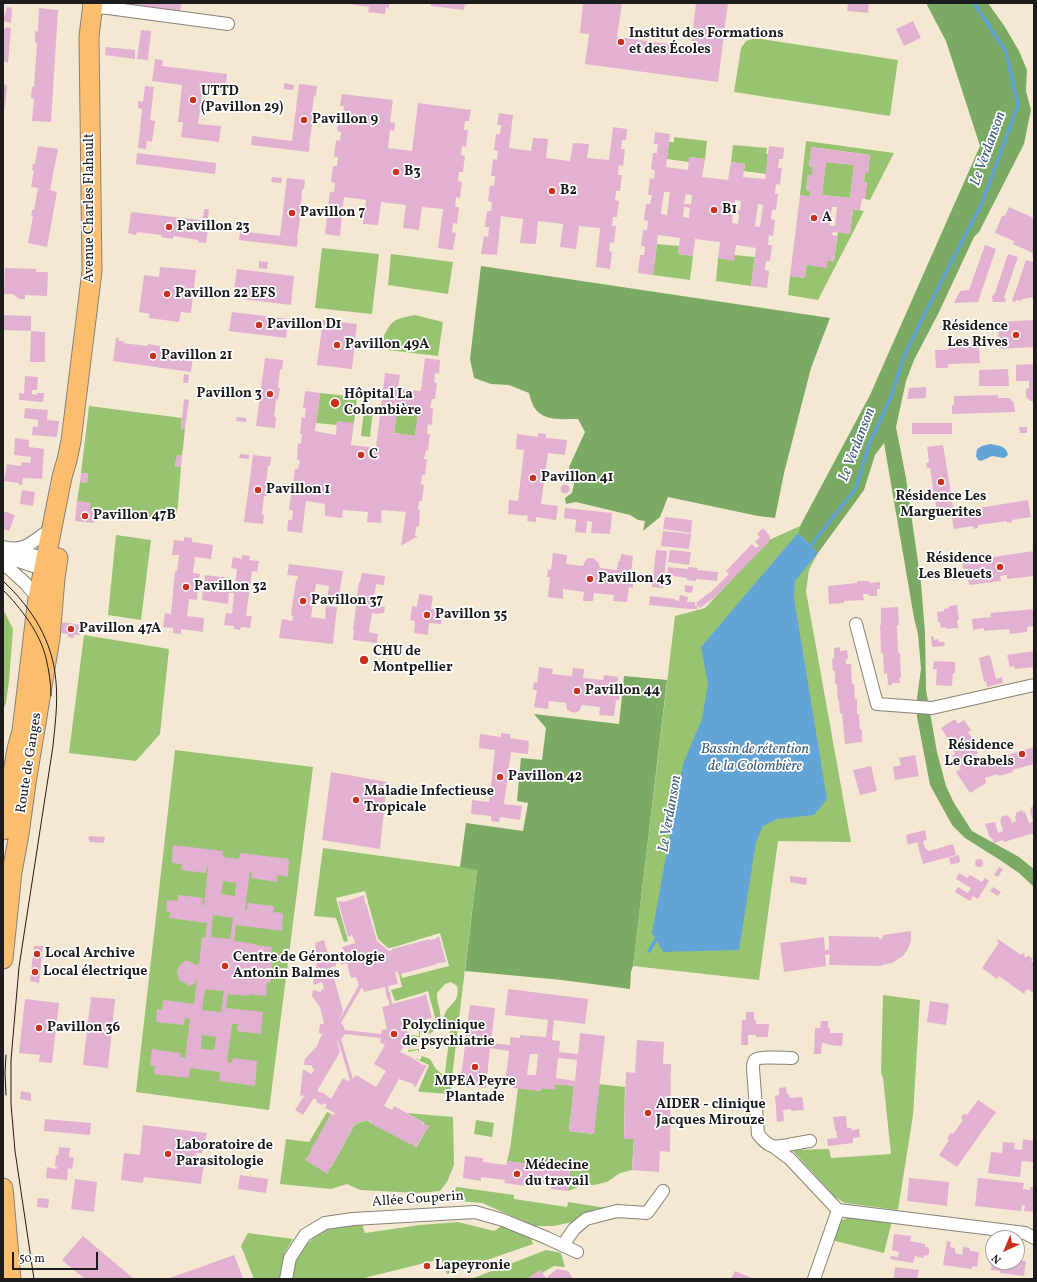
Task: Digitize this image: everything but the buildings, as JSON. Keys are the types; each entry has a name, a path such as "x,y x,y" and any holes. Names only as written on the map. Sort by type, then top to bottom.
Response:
{"main road":[{"name":"Avenue Charles Flahault","path":"51,566 48,545 71,441 92,272 89,45 92,5"},
{"name":"Avenue Charles Flahault","path":"51,566 60,550 70,477 67,460"},
{"name":"Route de Ganges","path":"3,959 12,872 12,833 22,754 22,731 38,598 51,566"},
{"name":"Route de Ganges","path":"12,833 50,638 51,566"},
{"path":"3,1188 12,1279"}],"street":[{"path":"92,5 228,24"},
{"path":"8,548 25,546 52,529"},
{"path":"8,548 42,558 51,566"},
{"path":"3,556 40,568 51,566"},
{"path":"3,563 25,583 38,598"},
{"path":"856,624 877,704 932,708 1034,685"},
{"path":"792,1058 756,1058 753,1064 758,1134 766,1143 790,1159 838,1210 1025,1233 1034,1238"},
{"path":"774,1147 810,1141"},
{"path":"562,1245 574,1229 586,1218 617,1211 647,1213 663,1191"},
{"path":"814,1279 838,1210"},
{"name":"Allée Couperin","path":"286,1279 290,1258 305,1235 325,1223 353,1219 475,1212 503,1220 577,1252"}],"green space":[{"path":"926,3 988,3 1005,27 1019,51 1027,70 1026,91 1031,110 1024,144 979,232 974,237 939,312 914,360 906,381 896,427 906,478 921,583 925,633 926,690 937,752 946,786 954,803 972,831 1019,857 1034,869 1034,887 1019,873 965,838 952,825 930,785 917,717 917,698 921,669 918,634 884,443 875,455 864,490 818,553 798,533 800,526 870,395 980,146 946,41"},
{"path":"755,38 898,60 890,116 734,92 741,48 746,41"},
{"path":"674,137 707,141 705,159 690,157 689,162 667,159 669,142 674,142"},
{"path":"806,141 894,153 870,200 865,199 867,183 864,182 865,173 868,173 870,155 812,147 809,166 813,167 812,176 808,175 806,190 810,191 810,197 800,195"},
{"path":"733,145 767,148 766,154 768,154 766,174 744,171 745,164 731,162"},
{"path":"826,162 854,165 850,198 822,195"},
{"path":"853,209 864,211 818,300 788,295 790,276 805,278 807,257 834,261 838,232 850,234"},
{"path":"657,244 679,246 678,254 693,256 690,280 653,275"},
{"path":"322,248 379,254 372,314 315,308"},
{"path":"391,254 453,262 448,294 388,285"},
{"path":"734,255 755,257 751,286 716,281 718,258 734,260"},
{"path":"481,266 830,318 811,368 784,473 775,518 758,516 668,497 660,517 643,531 645,521 638,520 630,515 576,502 566,504 565,498 572,493 574,484 569,467 585,432 578,419 559,419 547,417 537,410 532,403 529,393 509,385 491,384 474,378 470,359"},
{"path":"415,315 443,322 438,356 388,350 381,342 387,329 393,322 401,318"},
{"path":"320,393 357,397 354,423 337,425 316,423"},
{"path":"398,404 419,406 415,436 394,433"},
{"path":"89,406 182,418 181,429 185,429 182,456 177,455 175,466 181,467 178,505 175,521 90,510 90,503 77,501 80,482 87,483 88,473 81,473"},
{"path":"364,410 373,410 370,437 361,436"},
{"name":"Bassin de rétention de la Colombière","path":"800,526 798,534 818,553 809,570 806,591 851,842 778,841 759,980 633,966 675,616 705,608 769,540"},
{"path":"116,535 151,540 141,620 108,615"},
{"path":"3,609 13,629 9,681 6,703 3,709"},
{"path":"84,635 169,649 160,734 136,761 69,753"},
{"path":"624,676 667,680 630,989 562,980 465,971 477,870 460,867 466,823 523,831 528,803 517,801 521,758 542,760 546,728 534,714 619,724"},
{"path":"175,750 313,767 269,1110 136,1092"},
{"path":"323,848 477,869 450,1094 418,1091 429,1065 416,1059 417,1057 417,1059 420,1060 422,1056 430,1059 436,1069 442,1074 445,1073 451,1024 446,1021 444,1016 448,1008 456,1000 458,992 457,986 451,982 445,984 437,993 440,1020 436,1029 433,1032 426,1034 422,1026 420,1026 420,1037 412,1036 413,1042 409,1050 419,1049 418,1054 418,1050 408,1052 411,1043 411,1035 419,1036 419,1025 436,1021 428,991 395,1001 391,990 402,987 399,974 401,974 402,978 449,966 440,933 388,948 378,939 365,891 336,898 348,941 344,942 336,918 314,916"},
{"path":"883,995 920,1000 913,1115 898,1210 845,1203 835,1197 792,1150 829,1149 831,1158 891,1154 883,1078 881,1073"},
{"path":"555,1084 574,1086 569,1131 593,1134 599,1084 625,1087 624,1138 634,1139 632,1170 620,1173 607,1182 594,1185 583,1185 568,1191 570,1169 554,1167 553,1171 530,1168 530,1164 507,1161 518,1088 541,1091 542,1088 554,1089"},
{"path":"327,1112 331,1114 311,1152 305,1160 329,1169 355,1124 368,1120 370,1123 411,1143 416,1148 429,1125 425,1125 423,1122 407,1113 453,1117 454,1165 447,1182 440,1191 417,1193 360,1190 347,1184 331,1189 280,1184 286,1139 309,1142"},
{"path":"476,1120 494,1123 492,1137 474,1134"},
{"path":"457,1187 514,1195 514,1199 567,1207 568,1202 607,1208 573,1222 553,1226 535,1226 482,1203 446,1200"},
{"path":"848,1217 892,1221 884,1253 831,1240 837,1223"},
{"path":"458,1222 494,1231 503,1225 530,1236 533,1244 447,1274 441,1259 360,1279 292,1279 296,1258 308,1243 322,1230 362,1224 365,1233 420,1225"},
{"path":"248,1233 293,1239 285,1252 280,1279 254,1279 241,1246"},
{"path":"546,1250 561,1253 565,1267 554,1266 542,1273 540,1270 527,1279 471,1279"}],"water":[{"path":"990,444 1004,448 1008,455 1004,458 992,456 981,461 978,460 976,456 977,449"},
{"name":"Bassin de rétention de la Colombière","path":"798,533 818,553 795,581 794,598 827,799 814,815 777,819 763,826 756,842 739,950 663,952 652,933 683,764 702,719 708,684 701,647"}],"waterway":[{"name":"Le Verdanson","path":"808,549 856,488 868,447 891,397 903,359 982,203 1018,105 1006,52 974,3"},
{"name":"Le Verdanson","path":"649,951 658,936"}],"tram line":[{"path":"3,581 32,614 46,639 51,653 57,690 53,746 19,967 11,1060 11,1104 15,1151 34,1279"},
{"path":"3,590 23,613 35,630 47,663 51,696"},
{"path":"6,1055 6,1095"}],"place":[{"name":"Institut des Formations et des Écoles","path":"621,42"},
{"name":"UTTD (Pavillon 29)","path":"193,100"},
{"name":"Pavillon 9","path":"304,120"},
{"name":"B3","path":"396,172"},
{"name":"B2","path":"552,191"},
{"name":"B1","path":"714,210"},
{"name":"Pavillon 7","path":"292,213"},
{"name":"A","path":"814,218"},
{"name":"Pavillon 23","path":"169,227"},
{"name":"Pavillon 22 EFS","path":"167,294"},
{"name":"Pavillon D1","path":"259,325"},
{"name":"Résidence Les Rives","path":"1016,335"},
{"name":"Pavillon 49A","path":"337,345"},
{"name":"Pavillon 21","path":"153,356"},
{"name":"Pavillon 3","path":"270,394"},
{"name":"Hôpital La Colombière","path":"335,403"},
{"name":"C","path":"361,455"},
{"name":"Pavillon 41","path":"533,478"},
{"name":"Résidence Les Marguerites","path":"941,482"},
{"name":"Pavillon 1","path":"258,490"},
{"name":"Pavillon 47B","path":"85,516"},
{"name":"Résidence Les Bleuets","path":"1000,567"},
{"name":"Pavillon 43","path":"590,579"},
{"name":"Pavillon 32","path":"186,587"},
{"name":"Pavillon 37","path":"303,601"},
{"name":"Pavillon 35","path":"427,615"},
{"name":"Pavillon 47A","path":"71,629"},
{"name":"CHU de Montpellier","path":"364,660"},
{"name":"Pavillon 44","path":"577,691"},
{"name":"Résidence Le Grabels","path":"1022,754"},
{"name":"Pavillon 42","path":"500,777"},
{"name":"Maladie Infectieuse Tropicale","path":"356,800"},
{"name":"Local Archive","path":"37,954"},
{"name":"Centre de Gérontologie Antonin Balmes","path":"225,966"},
{"name":"Local électrique","path":"35,972"},
{"name":"Pavillon 36","path":"39,1028"},
{"name":"Polyclinique de psychiatrie","path":"394,1034"},
{"name":"MPEA Peyre Plantade","path":"475,1067"},
{"name":"AIDER - clinique Jacques Mirouze","path":"648,1113"},
{"name":"Laboratoire de Parasitologie","path":"168,1154"},
{"name":"Médecine du travail","path":"517,1174"},
{"name":"Lapeyronie","path":"427,1266"}]}
